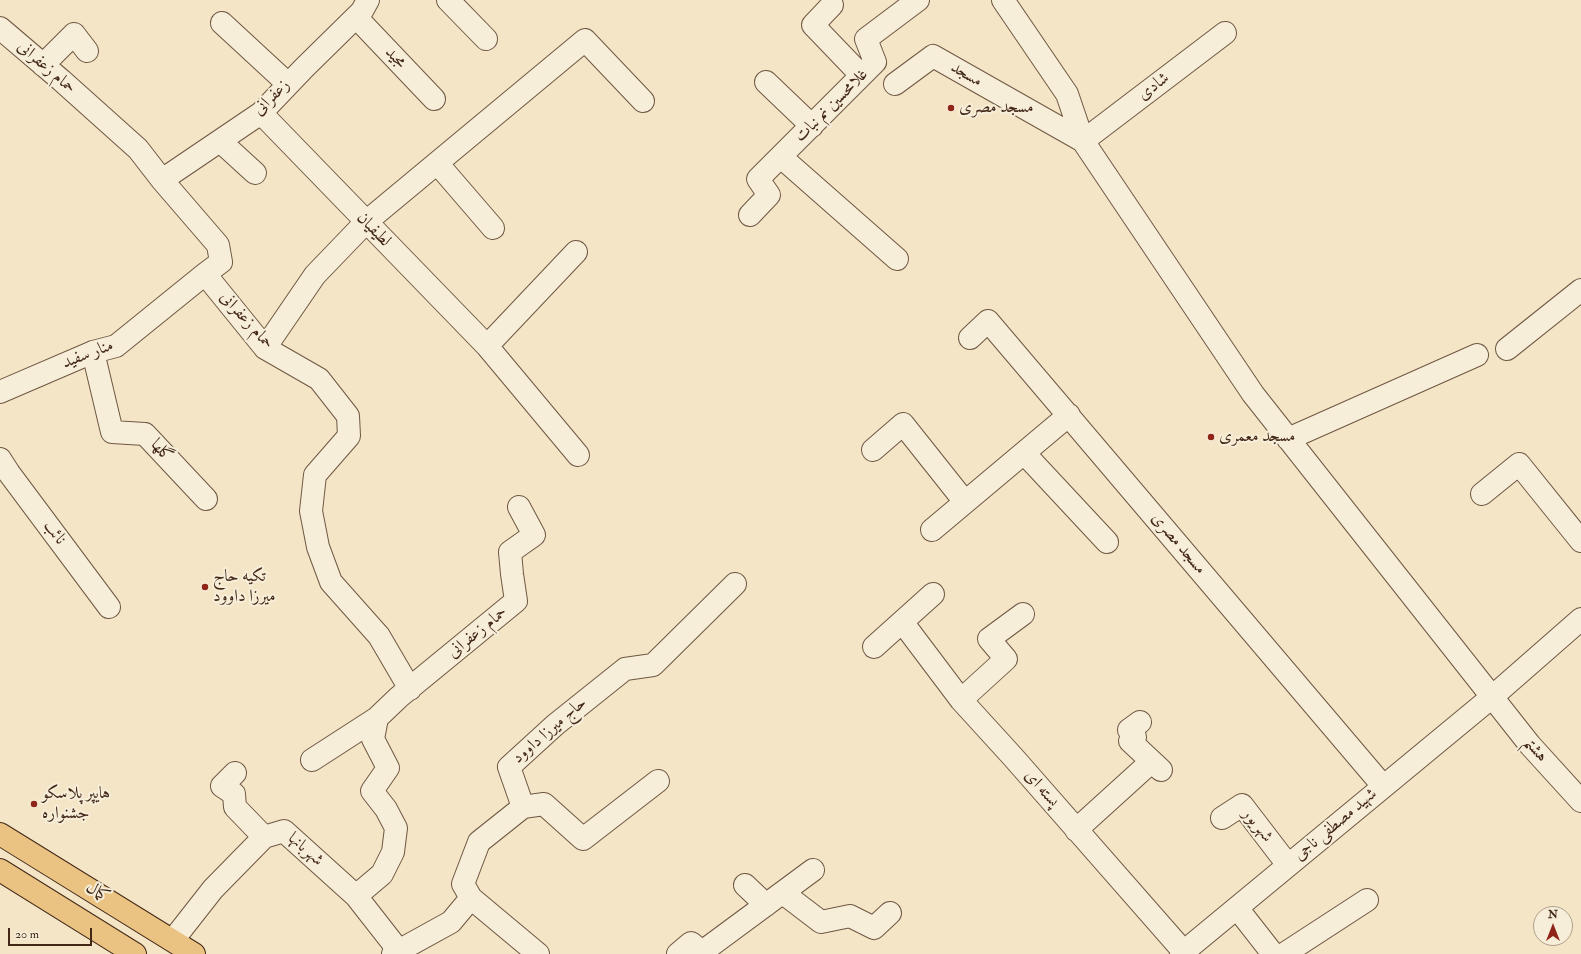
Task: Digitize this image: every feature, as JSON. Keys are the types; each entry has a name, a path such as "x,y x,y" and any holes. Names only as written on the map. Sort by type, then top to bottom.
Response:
{"main road":[{"name":"کمال","path":"0,834 194,954"},
{"name":"کمال","path":"0,870 135,954"}],"street":[{"path":"448,0 486,39"},
{"name":"غلامحسین نم نبات","path":"750,215 768,195 758,179 875,62 866,39 918,0"},
{"path":"1009,2 1067,94 1083,141"},
{"path":"832,5 813,25 862,76"},
{"name":"زعفرانی","path":"162,180 238,127 261,113 362,8"},
{"name":"مجید","path":"362,8 434,99"},
{"path":"222,23 288,84"},
{"name":"حمام زعفرانی","path":"0,28 138,149 162,180 218,245 221,262 205,274 265,348 319,379 348,416 349,436 315,475 311,511 318,547 331,582 379,636 410,689"},
{"name":"شادی","path":"1083,141 1225,33"},
{"path":"43,65 74,34 87,51"},
{"path":"265,348 315,275 366,222 585,40 643,101"},
{"name":"مسجد","path":"895,84 932,56 1083,141"},
{"path":"766,82 812,126"},
{"name":"لطیفیان","path":"261,113 487,346 578,455"},
{"path":"220,141 255,173"},
{"name":"هشتم","path":"1083,141 1253,394 1530,745 1581,801"},
{"path":"781,157 897,259"},
{"path":"437,163 494,228"},
{"path":"487,346 576,252"},
{"name":"منار سفید","path":"0,392 92,352 116,346 205,274"},
{"path":"1507,349 1581,290"},
{"name":"مسجد مصری","path":"970,338 988,321 1383,786"},
{"name":"گلها","path":"92,352 112,432 145,434 206,499"},
{"path":"1288,439 1477,355"},
{"path":"932,530 1069,415"},
{"path":"873,450 903,424 965,502"},
{"path":"1024,453 1108,542"},
{"name":"نائب","path":"0,459 9,474 109,607"},
{"path":"1482,494 1519,464 1581,541"},
{"name":"حمام زعفرانی","path":"312,760 377,718 516,602 510,552 534,535 519,507"},
{"name":"حاج میرزا داوود","path":"523,807 509,767 555,725 625,669 653,665 735,584"},
{"path":"874,647 903,623 932,594"},
{"path":"961,700 1006,660 989,639 1023,614"},
{"name":"شهید مصطفی ناجی","path":"1182,953 1492,697 1581,618"},
{"name":"پسته ای","path":"903,623 961,700 1182,953"},
{"path":"356,896 382,874 394,852 396,828 386,809 372,791 388,768 373,739 377,718"},
{"path":"1076,830 1156,766 1130,741 1135,737 1130,730 1140,722"},
{"path":"235,773 222,786 234,794 235,807 264,837"},
{"path":"538,954 471,898 462,884 479,842 523,807 544,804 583,838 658,781"},
{"name":"شهریور","path":"1222,818 1242,805 1288,865"},
{"name":"شهربانها","path":"173,940 213,889 264,837 284,831 356,896 396,953"},
{"path":"678,954 691,943 703,953 813,870"},
{"path":"745,885 822,922 850,916 874,928 890,913"},
{"path":"396,953 451,922 471,898"},
{"path":"1284,954 1367,900"},
{"path":"1237,908 1273,954"}],"place":[{"name":"مسجد مصری","path":"951,108"},
{"name":"مسجد معمری","path":"1211,437"},
{"name":"تکیه حاج میرزا داوود","path":"205,587"},
{"name":"هایپر پلاسکو جشنواره","path":"34,804"}]}
